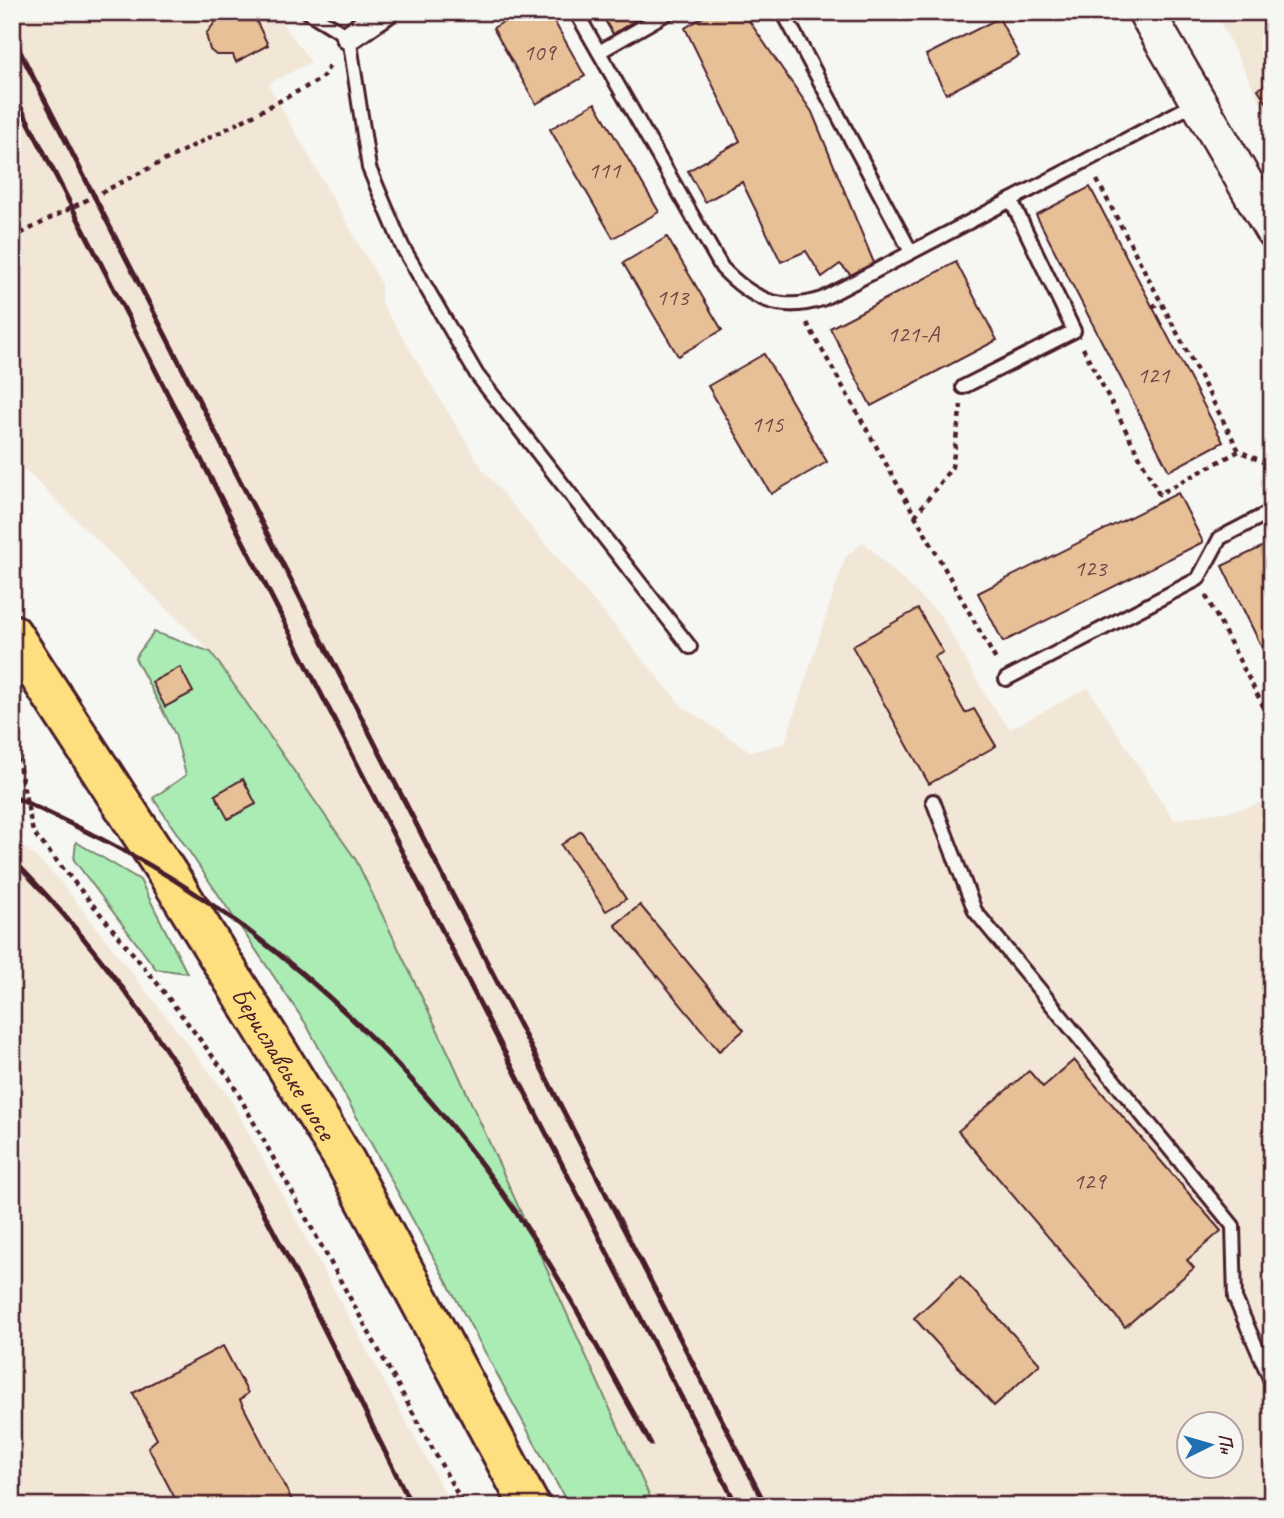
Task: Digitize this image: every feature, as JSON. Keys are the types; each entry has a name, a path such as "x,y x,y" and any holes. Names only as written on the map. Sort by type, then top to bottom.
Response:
{"main road":[{"path":"1146,12 1272,229"},
{"name":"Бериславське шосе","path":"12,634 172,879 345,1161 530,1506"}],"street":[{"path":"349,37 385,12"}],"lane":[{"path":"308,12 349,37 369,168 402,246 477,375 690,648"},
{"path":"576,12 722,268 737,284 774,304 798,307 822,299 1198,102"},
{"path":"599,52 669,12"},
{"path":"783,12 911,252"},
{"path":"963,387 1074,331 1011,200"},
{"path":"1006,679 1198,579 1220,538 1272,511"},
{"path":"933,800 975,911 1233,1226 1235,1298 1272,1383"}],"path":[{"path":"12,238 321,79"},
{"path":"1086,161 1238,452 1272,466"},
{"path":"1152,307 1161,302"},
{"path":"798,307 1006,679"},
{"path":"1074,331 1159,494 1238,452"},
{"path":"915,516 952,467 963,387"},
{"path":"1198,579 1272,723"},
{"path":"12,749 33,832 157,983 230,1079 464,1506"}],"shaded area":[{"path":"12,12 293,12 280,20 311,62 268,84 381,283 381,302 483,470 683,707 751,752 785,743 845,558 863,542 942,617 989,702 1010,729 1088,688 1174,820 1246,808 1272,799 1272,1506 654,1506 407,967 211,652 12,457"},
{"path":"1215,12 1272,12 1272,125"},
{"path":"12,836 56,876 229,1097 452,1506 12,1506"}],"green space":[{"path":"154,632 211,652 356,860 451,1058 654,1506 569,1506 306,1024 153,798 186,775 175,734 135,658"},
{"path":"76,842 140,880 187,973 156,969 74,860"}],"building":[{"path":"218,12 252,12 268,45 236,62 233,55 216,55 210,50 206,34 216,21 213,15"},
{"path":"521,12 549,12 585,76 536,104 493,28"},
{"path":"600,12 648,12 613,34"},
{"path":"712,12 743,12 812,112 874,263 851,275 840,264 822,277 806,251 781,262 742,182 705,202 688,171 740,141 685,28"},
{"path":"999,18 1019,56 946,94 926,55"},
{"path":"1272,81 1272,111 1258,89"},
{"path":"595,103 659,212 613,238 550,129"},
{"path":"1090,187 1223,442 1169,471 1036,215"},
{"path":"667,237 722,330 678,356 623,263"},
{"path":"956,262 997,340 871,406 830,328"},
{"path":"764,354 827,462 771,494 708,386"},
{"path":"1178,493 1203,542 1003,642 978,593"},
{"path":"1272,542 1272,668 1222,566"},
{"path":"918,609 943,652 934,657 965,713 974,709 996,746 929,784 852,646"},
{"path":"180,667 193,692 165,707 152,682"},
{"path":"243,779 256,804 228,819 215,795"},
{"path":"581,831 626,899 606,911 561,845"},
{"path":"640,905 744,1030 719,1051 615,925"},
{"path":"1074,1060 1221,1231 1187,1260 1194,1268 1125,1327 958,1131 1029,1071 1043,1087"},
{"path":"960,1276 1040,1364 994,1406 914,1318"},
{"path":"223,1346 248,1393 240,1400 295,1506 179,1506 148,1447 157,1439 133,1393"}],"railway":[{"path":"12,36 766,1506"},
{"path":"12,90 737,1506"},
{"path":"12,796 125,851 190,890 286,960 374,1040 415,1083 453,1129 524,1224 574,1305 651,1444"},
{"path":"12,859 77,930 136,1006 189,1084 283,1249 412,1506"}]}
